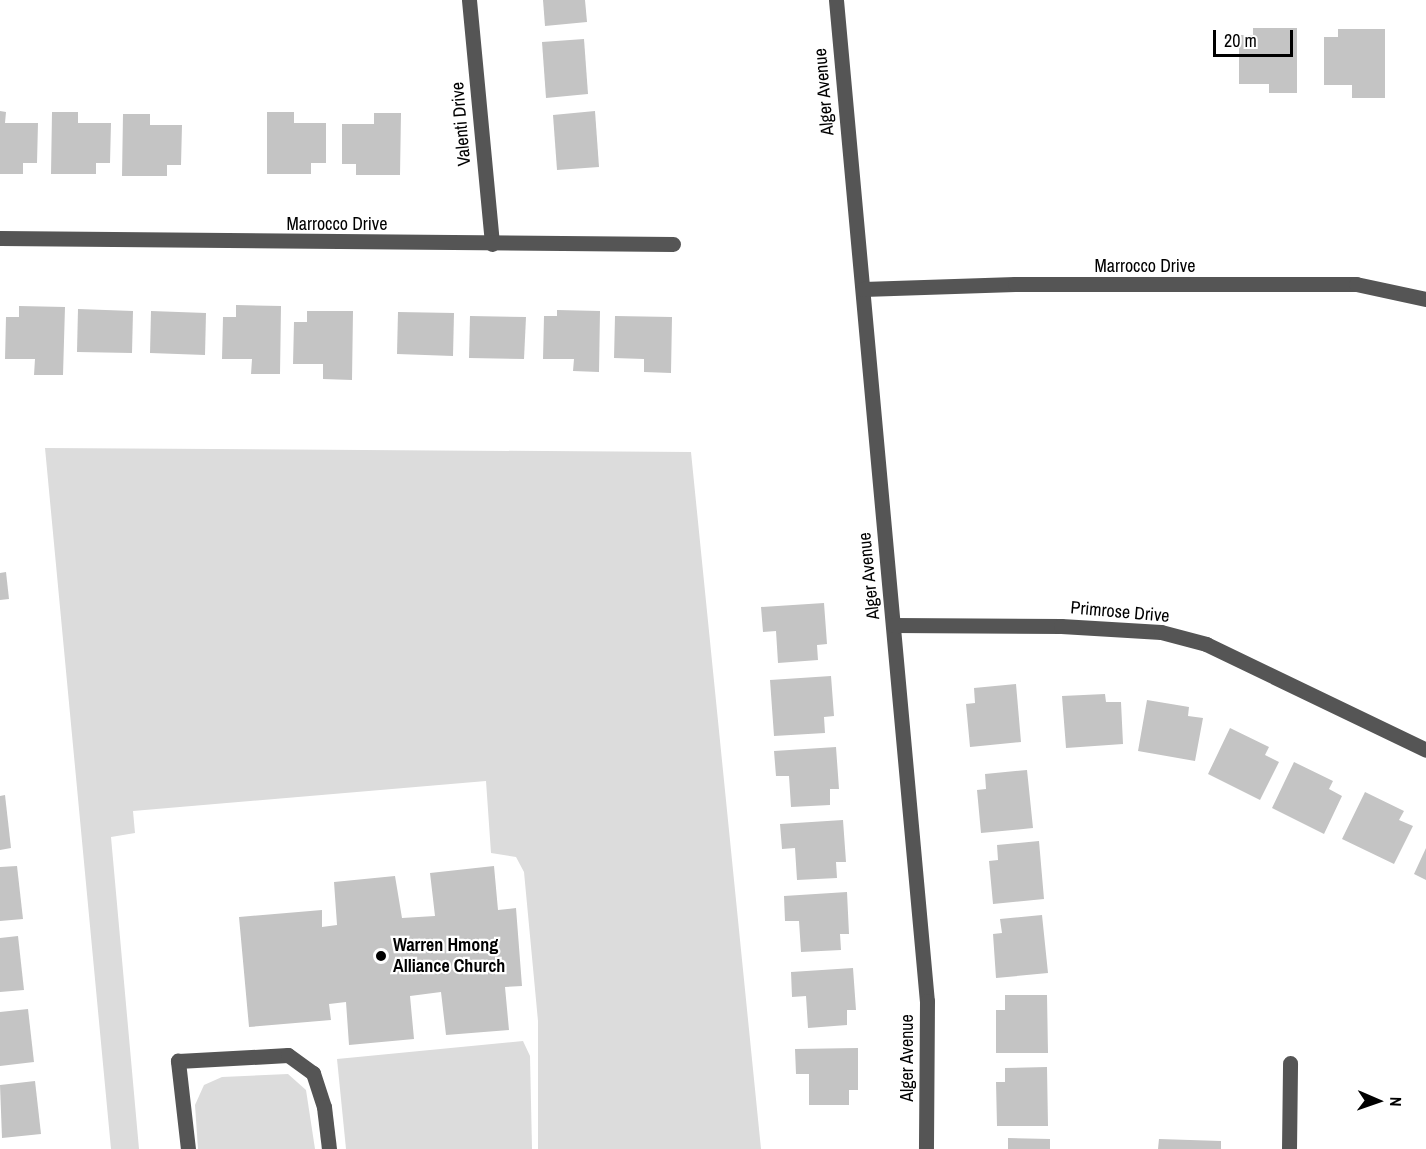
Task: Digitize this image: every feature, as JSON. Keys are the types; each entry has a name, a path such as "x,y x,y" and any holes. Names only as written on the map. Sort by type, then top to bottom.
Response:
{"street":[{"name":"Valenti Drive","path":"469,0 492,244"},
{"name":"Alger Avenue","path":"836,0 927,1002 927,1149"},
{"name":"Marrocco Drive","path":"0,238 673,244"},
{"name":"Marrocco Drive","path":"862,289 1015,285 1356,284 1426,299"},
{"name":"Primrose Drive","path":"894,625 1061,626 1161,632 1206,644 1426,750"},
{"path":"188,1149 178,1061 288,1055 313,1073 324,1107 329,1149"},
{"path":"1290,1063 1290,1149"}],"shaded area":[{"path":"45,448 691,452 761,1149 538,1149 538,1021 524,872 516,857 491,853 486,781 133,811 135,833 111,837 139,1149 111,1149"},
{"path":"523,1041 530,1056 532,1149 346,1149 337,1059"},
{"path":"288,1074 306,1090 315,1149 198,1149 195,1105 204,1085 222,1077"}],"building":[{"path":"543,0 585,0 587,22 545,26"},
{"path":"1253,28 1297,28 1297,93 1269,93 1269,84 1239,84 1239,35 1253,35"},
{"path":"1338,29 1385,29 1385,98 1352,98 1352,85 1324,85 1324,37 1338,37"},
{"path":"584,39 588,94 546,98 542,42"},
{"path":"0,111 6,112 5,123 38,123 37,163 23,163 23,174 0,174"},
{"path":"595,111 599,167 557,170 553,115"},
{"path":"52,112 78,112 78,123 111,123 110,163 96,163 96,174 51,174"},
{"path":"267,112 294,112 294,123 326,123 326,163 311,163 311,174 267,174"},
{"path":"374,113 401,113 400,175 356,175 356,164 342,164 342,124 374,124"},
{"path":"123,114 150,114 150,125 182,125 181,165 167,165 167,176 122,176"},
{"path":"236,305 281,306 280,374 251,374 252,359 222,359 223,317 236,317"},
{"path":"19,306 65,307 63,375 34,375 35,359 5,359 6,317 19,317"},
{"path":"78,309 133,311 132,353 77,352"},
{"path":"557,310 600,311 599,372 573,371 574,359 543,359 544,316 557,316"},
{"path":"151,311 206,313 205,355 150,353"},
{"path":"307,311 353,311 352,380 323,379 323,364 293,364 294,322 307,322"},
{"path":"398,312 454,313 453,356 397,354"},
{"path":"470,316 526,317 524,359 469,358"},
{"path":"615,316 672,317 671,373 644,372 644,359 614,358"},
{"path":"6,572 9,599 0,600 0,573"},
{"path":"824,603 827,644 817,645 818,660 778,663 776,631 763,632 761,607"},
{"path":"831,676 834,716 824,717 825,733 774,736 770,680"},
{"path":"1016,684 1021,742 970,747 966,704 975,703 974,688"},
{"path":"1105,694 1106,702 1121,702 1123,744 1066,748 1062,696"},
{"path":"1147,700 1189,707 1188,716 1203,718 1195,761 1138,751"},
{"path":"1230,728 1269,747 1265,755 1279,762 1260,800 1208,774"},
{"path":"836,747 839,789 830,789 830,805 791,807 789,776 776,776 774,751"},
{"path":"1294,762 1333,781 1329,789 1342,796 1324,834 1272,808"},
{"path":"1027,770 1033,828 981,833 977,790 986,789 985,774"},
{"path":"1365,792 1404,811 1399,820 1413,826 1394,864 1342,839"},
{"path":"5,795 11,848 0,850 0,796"},
{"path":"843,820 846,862 836,862 837,878 797,880 795,848 782,849 780,824"},
{"path":"1039,841 1044,899 993,904 989,861 998,860 997,845"},
{"path":"1426,848 1426,880 1414,874"},
{"path":"17,866 23,919 0,921 0,867"},
{"name":"Warren Hmong Alliance Church","path":"494,866 498,910 516,908 522,986 505,987 509,1030 446,1035 441,992 410,996 414,1039 349,1045 346,1002 329,1004 331,1020 249,1027 239,917 322,910 322,927 337,925 334,882 395,876 402,918 435,916 430,873"},
{"path":"847,892 849,934 840,934 841,950 801,952 799,921 785,921 784,896"},
{"path":"1042,915 1048,973 996,978 993,934 1002,933 1000,919"},
{"path":"18,936 24,990 0,992 0,938"},
{"path":"853,968 856,1010 847,1010 847,1025 808,1028 806,996 792,997 791,972"},
{"path":"1005,995 1047,995 1048,1053 996,1053 996,1010 1005,1010"},
{"path":"28,1009 34,1062 0,1066 0,1012"},
{"path":"858,1048 858,1090 849,1090 849,1105 809,1105 809,1074 796,1074 795,1049"},
{"path":"1047,1067 1048,1126 997,1126 996,1082 1005,1082 1005,1068"},
{"path":"35,1081 41,1134 2,1138 0,1085"},
{"path":"1008,1138 1050,1139 1050,1149 1008,1149"},
{"path":"1159,1139 1221,1141 1221,1149 1158,1149"}],"place":[{"name":"Warren Hmong Alliance Church","path":"381,956"}]}
